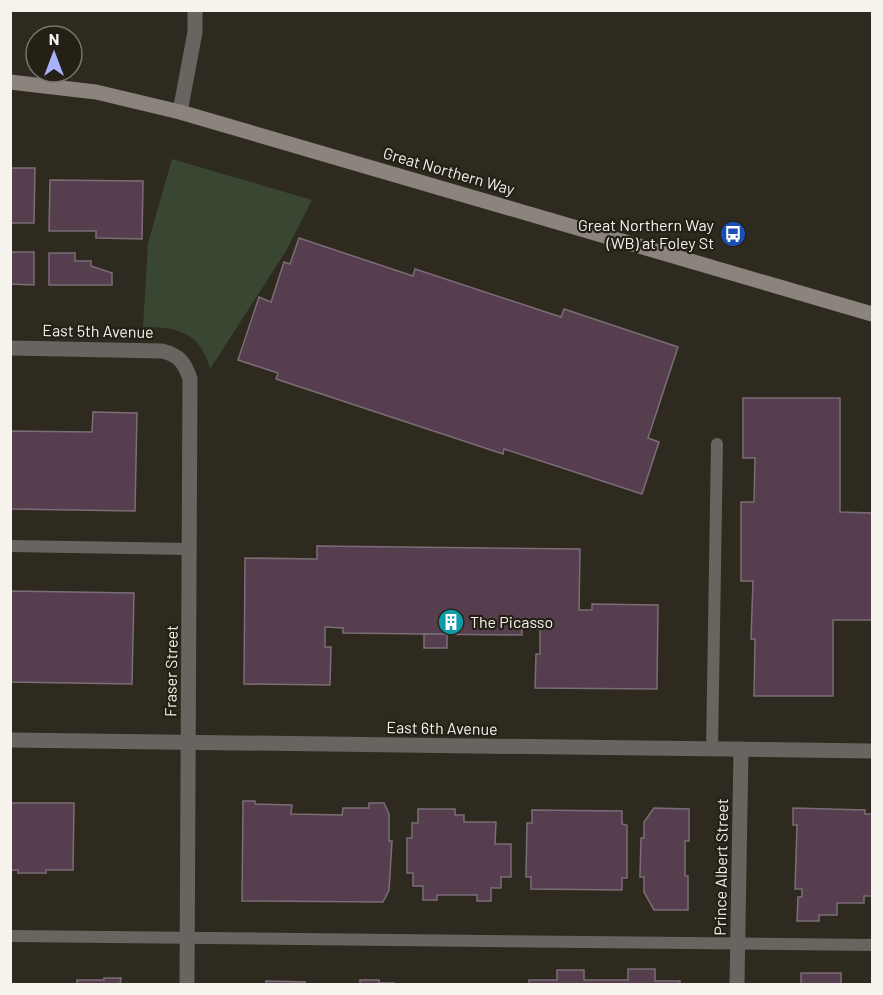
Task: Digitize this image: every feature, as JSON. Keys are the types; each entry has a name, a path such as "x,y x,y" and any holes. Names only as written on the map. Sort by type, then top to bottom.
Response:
{"main road":[{"name":"Great Northern Way","path":"10,82 96,92 180,112 873,314"}],"street":[{"path":"180,112 195,32 195,10"},
{"name":"East 5th Avenue","path":"10,348 153,349 171,353 182,360"},
{"name":"Fraser Street","path":"182,360 190,379 191,390 186,984"},
{"name":"East 6th Avenue","path":"10,740 873,751"},
{"name":"Prince Albert Street","path":"737,984 741,749"}],"lane":[{"path":"712,749 717,444"},
{"path":"10,546 190,549"},
{"path":"10,936 873,945"}],"green space":[{"path":"172,159 312,200 286,251 210,369 201,347 194,339 167,328 143,327 148,243"}],"building":[{"path":"10,168 35,168 34,223 10,223"},
{"path":"50,180 143,181 142,239 96,238 96,231 49,231"},
{"path":"299,238 413,276 415,269 561,317 564,309 678,347 648,438 659,442 642,494 504,449 503,454 276,379 278,373 238,360 259,297 271,302 284,262 290,264"},
{"path":"10,252 34,252 34,285 10,284"},
{"path":"49,253 75,253 75,261 91,261 91,266 112,273 112,285 49,285"},
{"path":"743,398 840,398 840,512 872,513 872,620 833,620 833,696 754,696 755,639 751,639 753,581 741,581 741,502 754,502 755,458 743,458"},
{"path":"93,412 137,413 135,511 10,509 10,431 92,432"},
{"name":"The Picasso","path":"317,546 580,549 579,610 592,610 592,604 658,605 657,689 535,688 536,654 540,654 540,629 522,629 522,635 343,633 343,628 325,627 325,647 331,647 330,685 244,684 245,558 317,559"},
{"path":"10,591 134,593 132,684 10,682"},
{"path":"424,634 447,634 447,648 424,648"},
{"path":"243,801 255,801 255,804 292,805 291,814 342,815 343,808 369,808 369,803 384,803 389,814 389,841 392,841 389,890 383,902 242,901"},
{"path":"10,803 74,803 73,870 18,873 18,870 10,870"},
{"path":"654,808 689,809 689,841 685,841 688,910 654,910 644,892 644,877 640,877 641,838 644,838 644,822"},
{"path":"793,808 865,810 865,814 872,814 872,896 864,896 864,903 837,903 837,915 819,915 819,921 797,921 798,897 802,897 802,889 795,889 797,825 793,825"},
{"path":"418,809 455,809 455,815 464,815 464,822 496,822 495,844 511,844 511,877 501,877 501,888 491,888 491,901 477,901 477,895 437,895 437,900 423,900 423,886 413,886 413,873 407,873 407,838 412,838 412,823 418,823"},
{"path":"532,810 622,811 622,824 627,825 627,878 622,878 622,890 531,889 531,877 526,877 527,823 532,823"},
{"path":"628,969 655,969 655,981 680,981 680,984 529,984 529,980 557,980 557,970 584,970 584,980 628,980"},
{"path":"801,973 841,973 841,984 801,984"},
{"path":"104,978 121,978 120,984 77,984 77,980 104,980"},
{"path":"360,980 379,980 379,983 394,984 360,984"},
{"path":"266,981 305,982 305,984 266,984"}],"place":[{"name":"Great Northern Way (WB) at Foley St","path":"733,234"},
{"name":"The Picasso","path":"451,622"}]}
